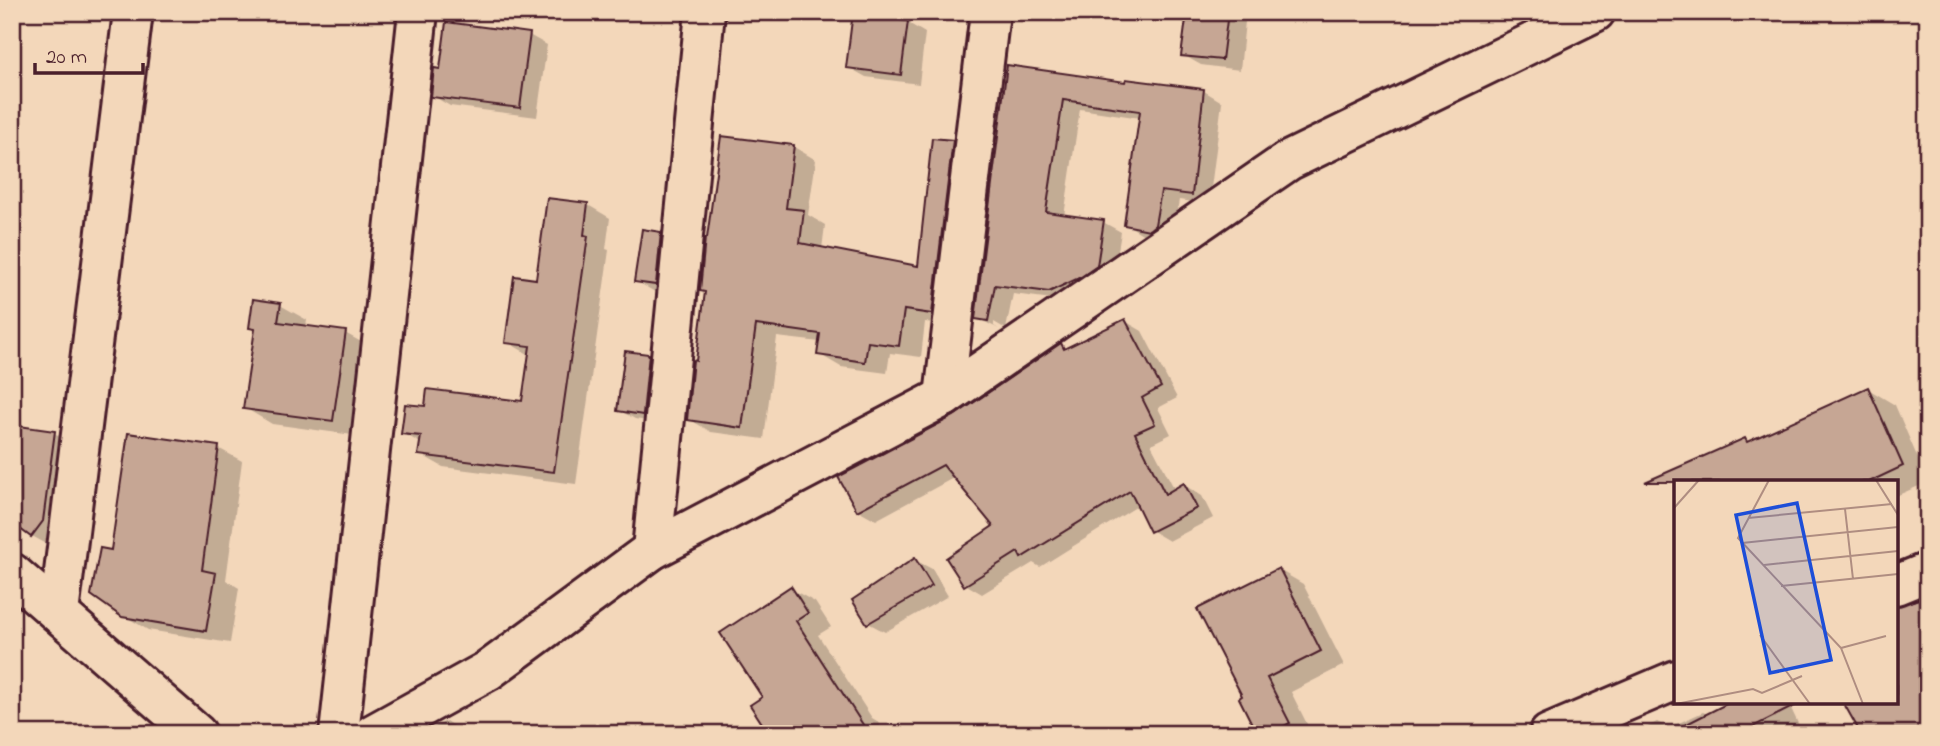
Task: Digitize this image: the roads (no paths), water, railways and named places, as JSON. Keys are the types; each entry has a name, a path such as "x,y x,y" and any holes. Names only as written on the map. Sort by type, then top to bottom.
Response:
{"street":[{"path":"59,613 133,12"},
{"path":"339,734 418,12"},
{"path":"652,550 705,12"},
{"path":"944,397 990,12"},
{"path":"373,734 489,670 652,550 944,397 1288,161 1595,12"},
{"path":"1898,584 1928,572"},
{"path":"12,573 197,734"},
{"path":"1549,734 1674,681"}]}
